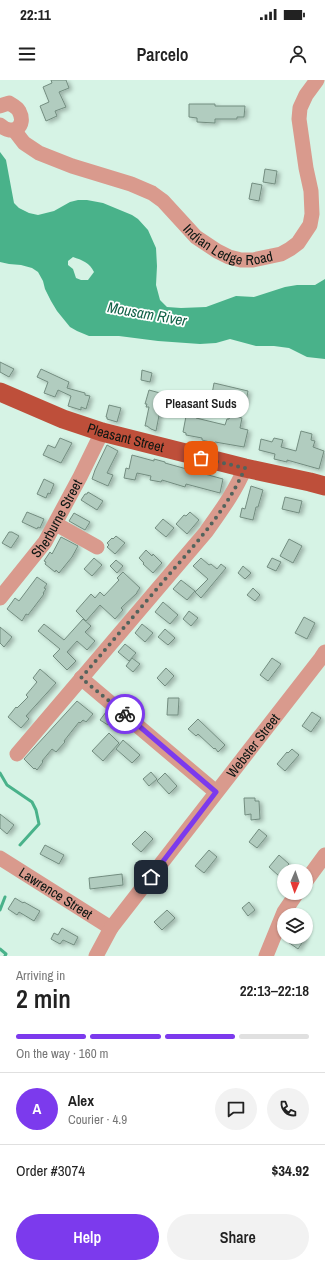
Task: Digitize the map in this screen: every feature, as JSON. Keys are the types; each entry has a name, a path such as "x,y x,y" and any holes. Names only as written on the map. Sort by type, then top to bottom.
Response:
{"main road":[{"name":"Pleasant Street","path":"0,392 63,419 102,432 245,468 325,486"}],"street":[{"name":"Indian Ledge Road","path":"14,130 24,143 39,153 72,166 131,184 152,193 163,201 196,237 217,251 241,260 253,260 281,254 290,249 298,243 310,225 312,214 311,191 299,119 300,108 306,95 317,80"},
{"path":"0,106 9,103 19,110 21,119 19,127 14,130 9,131 0,125"},
{"name":"Sherburne Street","path":"0,598 45,542 88,463 102,432"},
{"path":"17,754 206,532 239,483 245,468"},
{"path":"56,524 97,547"},
{"name":"Webster Street","path":"96,956 111,928 325,652"},
{"path":"81,678 216,792"},
{"path":"313,871 325,855"},
{"name":"Lawrence Street","path":"0,858 111,928"},
{"path":"266,956 284,912 292,900"}],"water":[{"name":"Mousam River","path":"0,152 6,160 14,203 19,208 29,213 38,215 54,211 70,202 87,200 103,203 138,219 148,230 156,248 156,285 160,300 167,307 206,307 236,296 254,297 285,287 315,285 325,279 325,359 307,357 289,348 256,346 230,339 216,343 200,344 119,336 89,336 70,327 57,311 38,272 32,268 21,265 0,262","holes":["73,257 88,264 94,272 88,280 76,278 73,269 68,265 68,261"]}],"building":[{"path":"51,80 66,80 69,88 59,92 66,107 55,111 57,116 46,121 40,106 49,102 43,87 52,83"},
{"path":"189,104 245,106 244,117 237,117 237,119 215,119 215,123 197,122 197,118 189,117"},
{"path":"265,169 277,171 275,184 263,182"},
{"path":"252,183 262,185 259,201 249,199"},
{"path":"0,362 14,369 9,377 0,372"},
{"path":"41,369 69,382 67,388 90,396 86,409 81,407 81,410 68,406 71,396 58,390 55,397 44,393 48,382 37,377"},
{"path":"142,370 152,373 150,382 141,380"},
{"path":"214,383 248,391 246,402 212,394"},
{"path":"149,390 160,393 159,399 162,400 156,431 145,426 149,407 146,407 147,404 145,404"},
{"path":"183,397 194,399 191,412 180,409"},
{"path":"109,405 121,408 117,422 107,419 106,417"},
{"path":"187,411 197,413 196,418 225,425 230,415 242,418 240,428 248,430 244,447 214,443 202,440 202,438 186,435 186,433 183,432"},
{"path":"301,431 312,434 311,440 315,441 313,447 324,451 319,469 287,460 287,462 274,459 275,454 259,450 261,439 272,442 274,438 283,440 281,447 296,451"},
{"path":"60,438 72,443 61,463 43,455 48,445 55,448"},
{"path":"107,445 118,451 107,473 113,475 108,486 92,479"},
{"path":"132,455 154,461 154,459 223,479 220,493 186,484 185,487 162,480 161,482 150,480 151,476 137,473 135,480 124,478 126,468 129,469"},
{"path":"44,479 54,484 50,494 48,493 46,498 37,494"},
{"path":"251,486 263,490 258,507 256,507 253,520 240,517 242,508 245,509"},
{"path":"88,492 103,501 97,510 81,500"},
{"path":"285,497 302,501 299,513 282,509"},
{"path":"27,512 44,519 40,528 38,527 37,529 22,522"},
{"path":"190,512 199,520 187,534 176,524 184,515 186,516"},
{"path":"74,513 90,522 85,530 69,521"},
{"path":"163,519 174,528 166,537 155,528"},
{"path":"9,532 19,536 11,548 2,543"},
{"path":"116,536 125,543 115,554 107,547 109,545 107,543"},
{"path":"61,537 78,546 72,557 59,573 56,570 55,572 45,564 46,562 44,561 50,552 52,554"},
{"path":"289,539 302,546 293,563 280,556"},
{"path":"146,550 152,556 153,554 162,563 153,573 139,558"},
{"path":"94,558 102,565 92,576 84,569"},
{"path":"201,558 209,565 211,564 217,569 221,564 226,568 201,598 195,592 208,579 193,566"},
{"path":"272,558 281,562 276,571 267,567"},
{"path":"116,560 123,566 117,573 110,566"},
{"path":"243,566 251,573 245,579 238,573"},
{"path":"123,572 140,588 137,593 121,608 123,610 115,619 100,605 86,621 76,611 91,594 95,598 100,592 104,596 119,580 117,578"},
{"path":"37,577 47,584 44,588 46,589 43,593 44,594 28,615 26,614 22,621 7,609 15,598 19,601"},
{"path":"181,580 195,591 187,600 173,589"},
{"path":"253,588 260,595 255,601 247,595"},
{"path":"163,602 178,615 170,624 155,612"},
{"path":"189,611 198,618 191,626 183,619"},
{"path":"304,617 315,623 307,639 295,633"},
{"path":"83,619 91,626 85,632 95,641 87,650 77,641 67,652 76,661 67,670 53,656 60,649 38,631 44,624 64,640"},
{"path":"142,624 153,633 145,642 135,633"},
{"path":"0,627 12,637 4,647 0,643"},
{"path":"165,629 175,638 168,645 158,637"},
{"path":"125,644 136,653 129,661 118,652"},
{"path":"132,658 140,664 133,672 126,666"},
{"path":"272,658 281,664 268,681 260,675"},
{"path":"166,668 174,676 165,686 157,678"},
{"path":"40,669 56,683 26,716 29,719 21,728 8,717 16,707 17,708 28,697 26,695 37,682 33,678"},
{"path":"168,698 179,698 178,715 167,715"},
{"path":"77,701 93,714 86,722 83,720 80,723 79,722 56,752 52,749 37,770 35,768 34,769 24,759"},
{"path":"106,712 114,718 108,725 100,720"},
{"path":"312,712 321,718 311,732 302,726"},
{"path":"198,719 225,745 218,752 198,734 196,736 188,729"},
{"path":"109,733 119,743 103,761 92,751"},
{"path":"123,740 140,755 132,763 116,749"},
{"path":"292,749 299,755 285,771 277,764 287,752 288,753"},
{"path":"151,772 157,779 149,786 143,779"},
{"path":"165,773 177,786 169,794 157,781"},
{"path":"244,798 255,798 255,801 259,801 260,819 251,820 251,814 245,815"},
{"path":"0,814 14,825 7,834 0,828"},
{"path":"259,829 267,836 257,848 249,842"},
{"path":"145,831 153,839 141,852 132,844"},
{"path":"45,845 64,855 59,864 40,854"},
{"path":"209,850 217,857 204,873 195,866"},
{"path":"279,855 289,864 277,864 277,874 269,867"},
{"path":"122,874 123,885 90,889 89,878"},
{"path":"15,898 40,911 34,921 19,912 17,915 8,909"},
{"path":"249,902 255,910 248,916 242,908"},
{"path":"167,910 175,918 162,930 154,922"},
{"path":"62,928 78,937 74,945 63,940 60,944 51,939 54,933 58,935"},
{"path":"291,944 301,944 298,949"}],"waterway":[{"path":"0,773 7,785 32,802 36,810 39,824 20,845"},
{"path":"0,910 5,897"},
{"path":"0,949 6,954 5,956"}],"way so far":[{"path":"125,714 81,678 206,532 239,483 245,468 201,458"}],"place":[{"name":"Pleasant Suds","path":"201,458"}],"route":[{"path":"125,714 216,792 151,877"}]}
